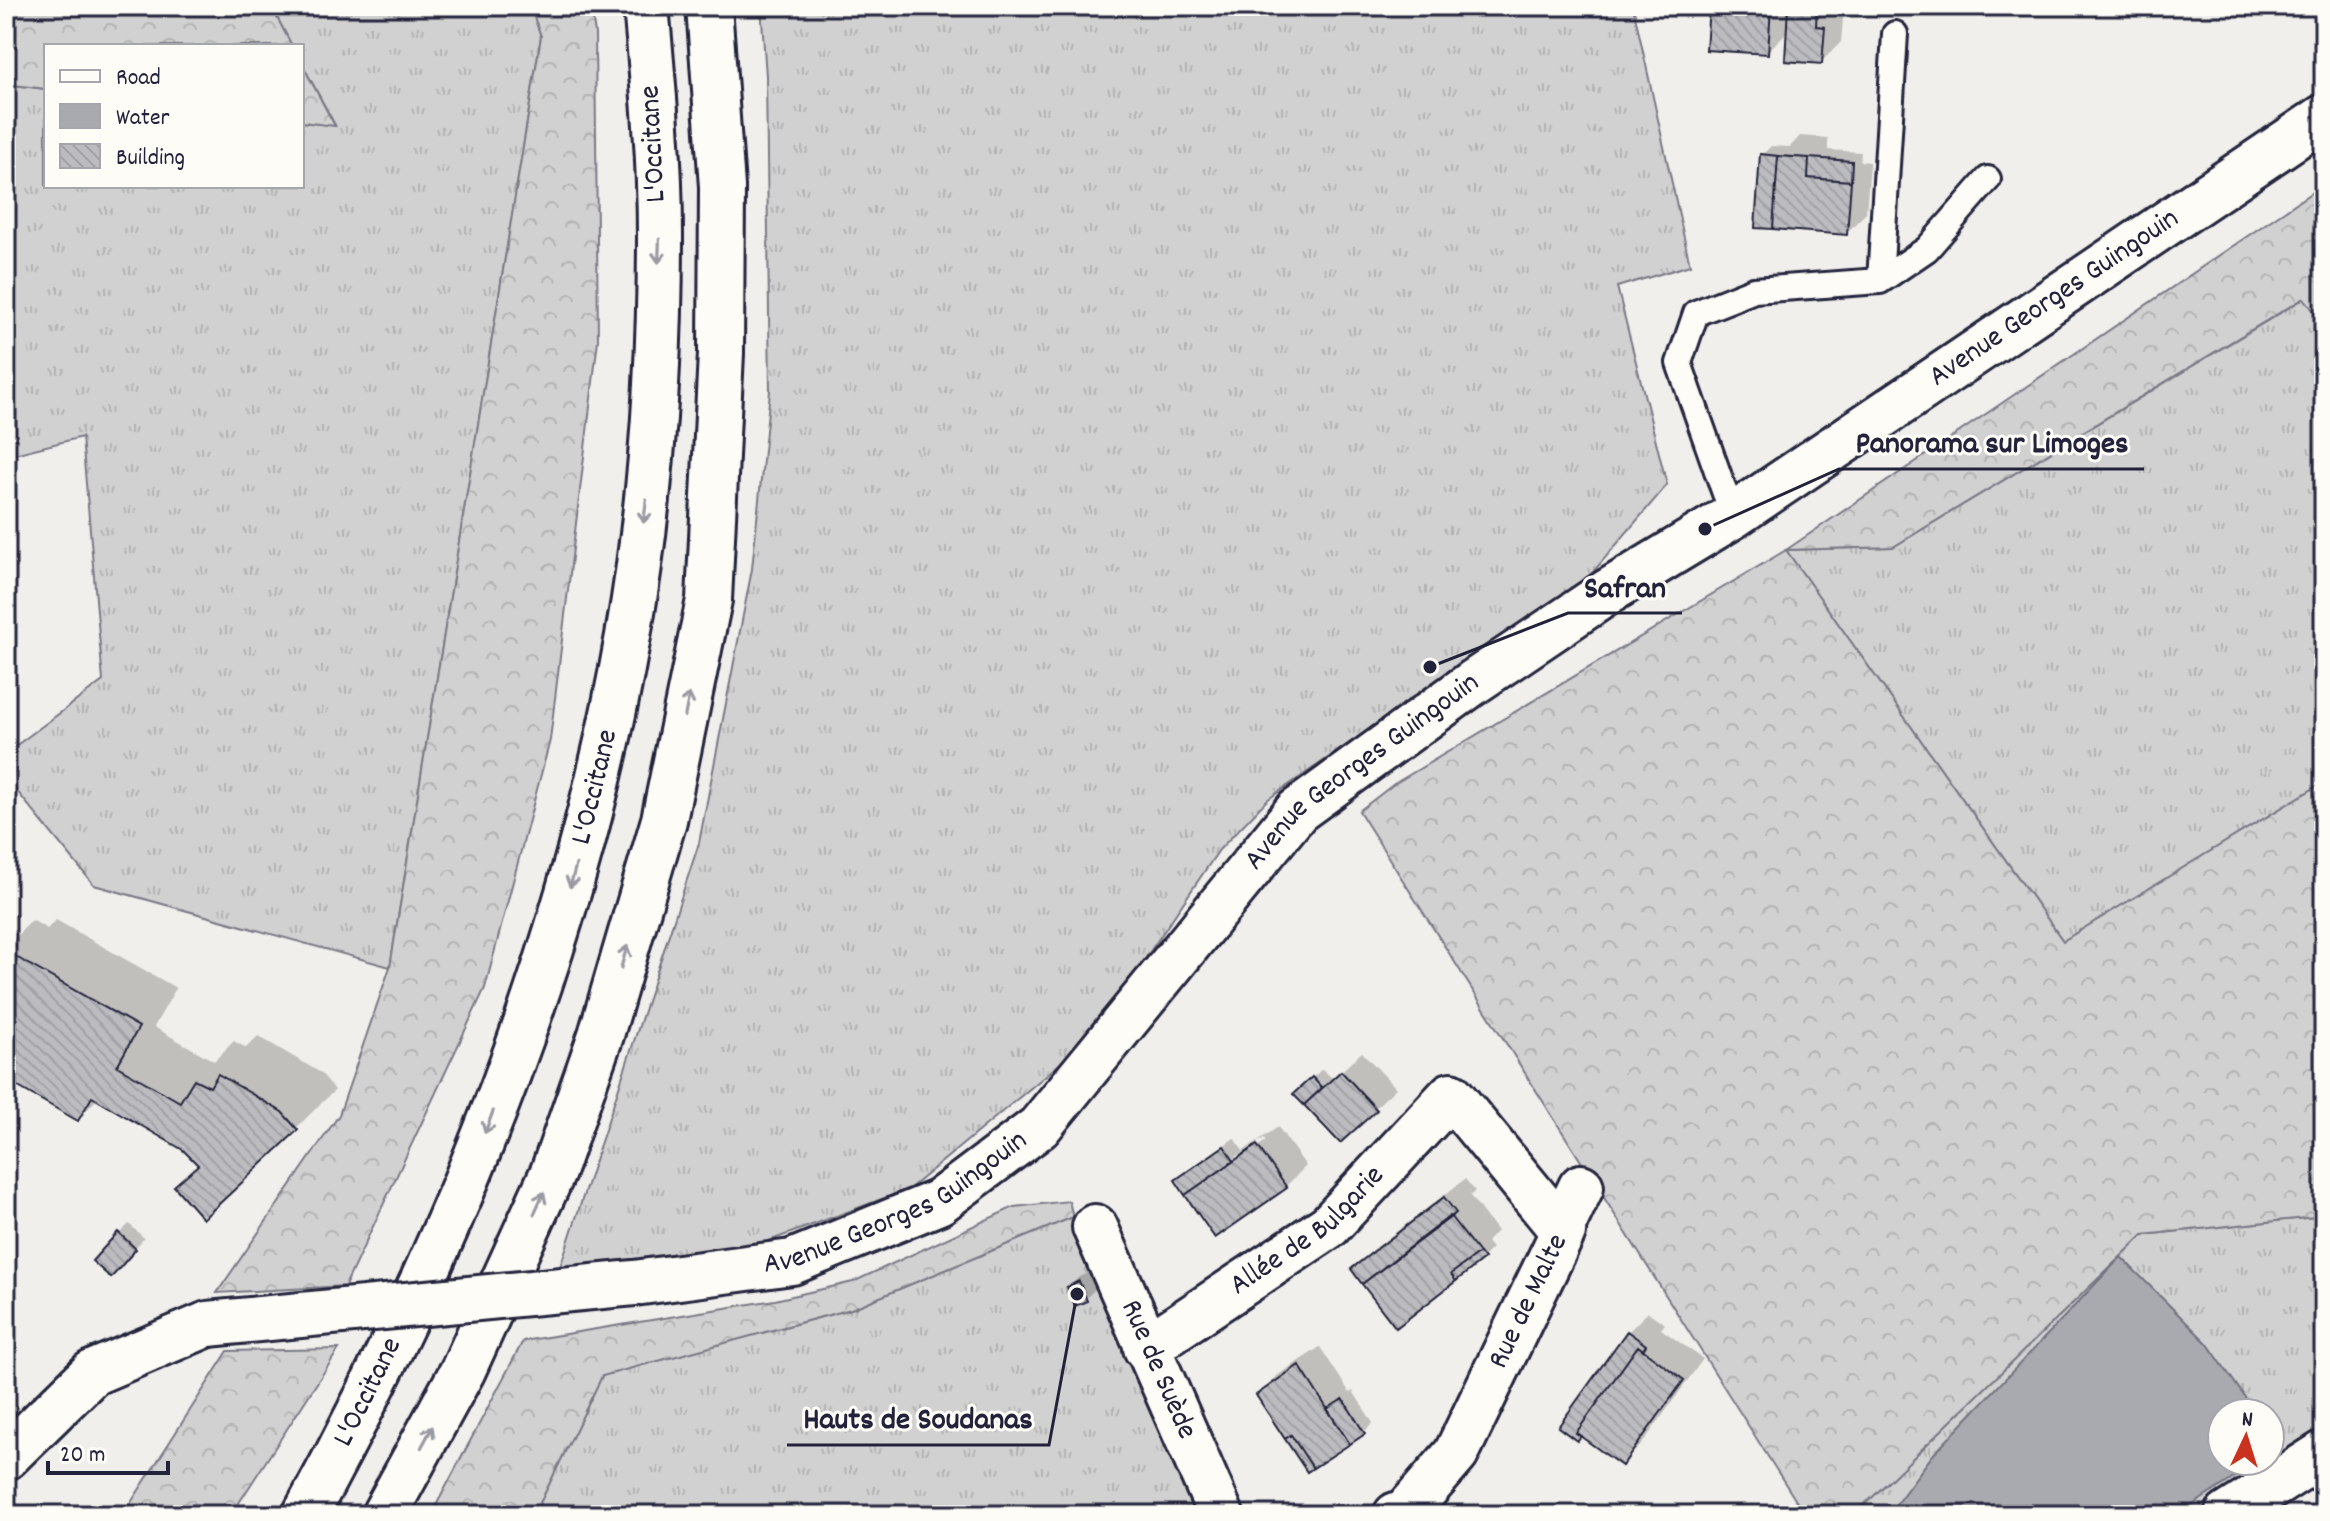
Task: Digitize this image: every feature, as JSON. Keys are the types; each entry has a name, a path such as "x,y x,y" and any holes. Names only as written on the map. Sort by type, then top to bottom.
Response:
{"main road":[{"name":"L'Occitane","path":"305,1515 384,1361 458,1203 525,1030 561,920 592,804 628,636 646,500 656,360 660,234 656,116 646,6"},
{"path":"384,1515 463,1370 553,1172 601,1035 664,820 709,600 721,353 722,202 709,6"},
{"name":"Avenue Georges Guingouin","path":"6,1457 92,1373 208,1324 634,1283 792,1262 939,1202 1039,1127 1297,811 1488,673 1609,591 1733,516 2324,117"},
{"name":"Rue de Malte","path":"1396,1515 1406,1512 1456,1454 1563,1232 1451,1095"},
{"name":"Allée de Bulgarie","path":"1146,1348 1329,1226 1451,1095"},
{"path":"1561,1229 1581,1187"},
{"name":"Rue de Suède","path":"1095,1227 1221,1515"},
{"path":"2227,1515 2324,1453"}],"lane":[{"path":"1880,281 1895,34"},
{"path":"1733,516 1679,363 1696,313 1754,290 1880,281 1927,249 1988,179"}],"green space":[{"path":"6,6 271,6 291,44 44,44 44,89 6,84"},
{"path":"271,6 530,6 541,36 390,967 94,885 6,778 6,753 103,681 82,437 6,456 6,84 44,89 44,188 304,188 304,122 335,125 304,68 304,44 291,44"},
{"path":"530,6 591,6 595,34 598,340 550,740 485,988 345,1286 217,1293 339,1115 390,967 541,36"},
{"path":"761,6 1633,6 1690,265 1617,287 1667,485 1588,578 1267,800 1219,850 1092,1037 909,1189 750,1248 558,1273 699,843 752,569 770,391 766,76"},
{"path":"304,68 335,126 304,122"},
{"path":"2324,184 2324,325 2304,298 1893,547 1786,550"},
{"path":"2305,298 2324,325 2324,782 2063,941 1786,550 1893,547"},
{"path":"1786,550 2063,941 2324,782 2324,1216 2143,1235 1854,1515 1805,1515 1359,811 1394,784"},
{"path":"1069,1201 1073,1217 851,1309 602,1376 534,1515 431,1515 523,1341 775,1300 853,1282 1014,1207"},
{"path":"2324,1216 2324,1430 2286,1456 2286,1397 2206,1397 2206,1477 2255,1477 2199,1515 1854,1515 2143,1235"},
{"path":"1073,1217 1196,1515 534,1515 602,1376 851,1309"},
{"path":"339,1349 231,1515 123,1515 228,1351"}],"water":[{"path":"2121,1257 2207,1343 2245,1397 2206,1397 2206,1477 2235,1477 2177,1515 1888,1515 1932,1456"}],"building":[{"path":"1709,6 1771,6 1768,54 1706,50"},
{"path":"1788,6 1817,6 1816,26 1825,27 1822,64 1785,61"},
{"path":"1760,154 1778,156 1773,229 1755,228"},
{"path":"1778,156 1809,158 1808,178 1851,181 1847,235 1773,229"},
{"path":"1809,158 1852,161 1851,181 1808,178"},
{"path":"16,957 139,1027 117,1066 180,1102 194,1079 210,1087 218,1074 282,1112 298,1130 203,1219 174,1186 198,1165 183,1150 92,1097 78,1121 6,1080 6,975"},
{"path":"1341,1071 1377,1110 1340,1143 1304,1105"},
{"path":"1312,1077 1322,1088 1304,1105 1293,1094"},
{"path":"1257,1145 1287,1188 1215,1238 1185,1195"},
{"path":"1224,1146 1234,1161 1185,1195 1175,1180"},
{"path":"1444,1197 1456,1213 1362,1284 1351,1269"},
{"path":"1450,1216 1479,1253 1451,1274 1456,1281 1396,1328 1362,1284"},
{"path":"118,1232 136,1249 111,1278 92,1261"},
{"path":"1479,1253 1484,1259 1456,1281 1451,1274"},
{"path":"1079,1281 1087,1301 1075,1306 1067,1287"},
{"path":"1627,1331 1646,1345 1643,1350 1638,1346 1576,1433 1581,1436 1577,1441 1558,1427"},
{"path":"1638,1346 1684,1380 1622,1466 1576,1433"},
{"path":"1299,1365 1350,1444 1313,1468 1291,1435 1285,1439 1256,1395"},
{"path":"1343,1399 1365,1434 1350,1444 1327,1409"},
{"path":"1291,1435 1313,1468 1307,1472 1285,1439"}],"place":[{"name":"Panorama sur Limoges","path":"1705,529"},
{"name":"Safran","path":"1430,667"},
{"name":"Hauts de Soudanas","path":"1077,1294"}]}
